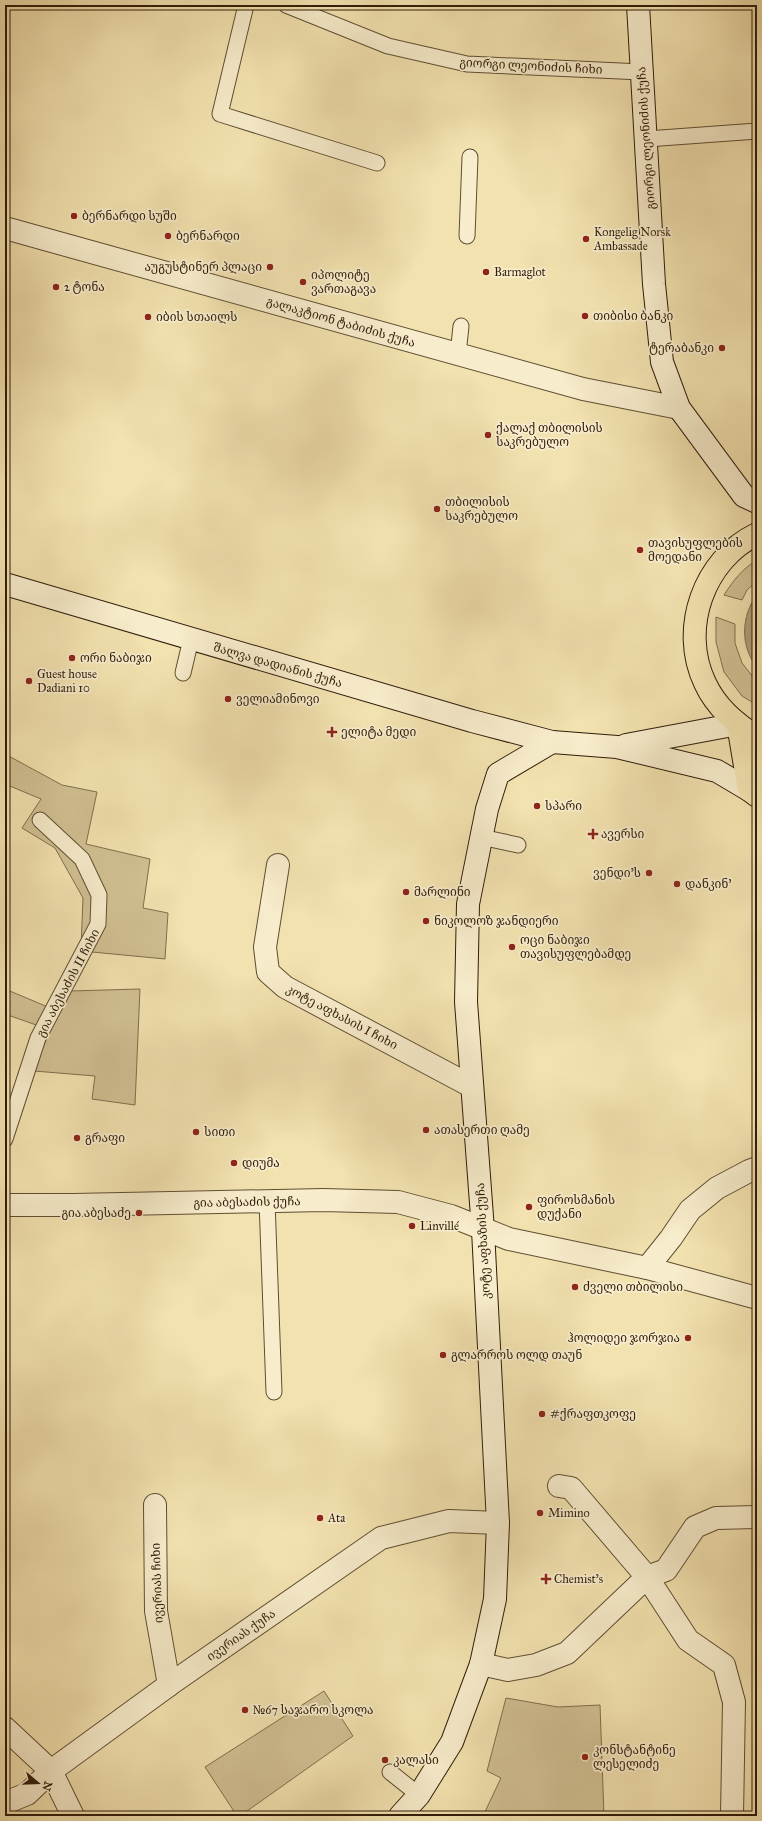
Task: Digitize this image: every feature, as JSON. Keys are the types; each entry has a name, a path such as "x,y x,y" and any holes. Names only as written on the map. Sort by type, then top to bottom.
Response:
{"main road":[{"path":"757,534 747,538 726,556 710,578 699,602 694,629 696,656 704,682 718,705 738,724 757,737"},
{"path":"738,724 753,793"}],"street":[{"name":"გიორგი ლეონიძის ქუჩა","path":"638,5 647,139 654,284 662,362 679,408 744,496 757,502"},
{"name":"გალაკტიონ ტაბიძის ქუჩა","path":"5,228 583,389 679,408"},
{"name":"შალვა დადიანის ქუჩა","path":"5,584 472,721 552,742"},
{"path":"617,747 738,724"},
{"path":"552,742 617,747 717,770 753,793"},
{"name":"კოტე აფხაზის ქუჩა","path":"400,1816 419,1795 452,1742 481,1664 495,1599 498,1523 477,1132 471,1086 466,1002 468,904 487,809 498,774 552,742"},
{"name":"კოტე აფხასის I ჩიხი","path":"278,865 265,947 268,972 284,987 471,1086"},
{"path":"647,1268 671,1238 690,1210 717,1188 757,1168"},
{"name":"გია აბესაძის ქუჩა","path":"5,1205 267,1201 398,1202 451,1216 483,1230 509,1239 647,1268 757,1298"},
{"path":"559,1486 571,1488 647,1577 688,1640 724,1665 734,1702 732,1816"},
{"name":"ივერიას ჩიხი","path":"155,1505 156,1611 169,1685"},
{"path":"481,1664 508,1670 536,1665 567,1653 647,1577 666,1570 695,1527 716,1518 757,1517"},
{"name":"ივერიას ქუჩა","path":"5,1802 27,1794 51,1771 169,1685 381,1538 449,1521 498,1523"},
{"path":"5,1728 51,1771 73,1816"}],"lane":[{"path":"246,5 220,114 377,163"},
{"name":"გიორგი ლეონიძის ჩიხი","path":"286,5 388,46 467,64 642,72"},
{"path":"647,139 757,131"},
{"path":"467,236 470,157"},
{"path":"458,354 460,326"},
{"path":"183,673 191,639"},
{"name":"გია აბესაძის II ჩიხი","path":"5,1139 38,1038 98,924 99,895 82,858 40,820"},
{"path":"481,837 518,844"},
{"path":"267,1201 274,1392"},
{"path":"390,1772 419,1795"}],"shaded area":[{"path":"757,560 757,581 747,590 742,600 724,595 738,576"},
{"path":"757,595 757,667 751,659 745,641 745,621"},
{"path":"716,617 735,624 735,643 742,663 757,682 757,705 742,696 724,672 716,642"},
{"path":"5,754 62,785 97,792 86,844 150,859 143,908 168,913 165,959 92,952 80,974 83,898 55,848 22,828 41,799 5,784"},
{"path":"5,989 48,1007 39,1026 5,1014"},
{"path":"140,989 135,1105 92,1099 95,1076 34,1071 57,1011 70,991"},
{"path":"324,1691 353,1736 240,1816 237,1816 205,1767"},
{"path":"506,1698 558,1707 600,1705 604,1816 483,1816 501,1778 487,1771"}],"place":[{"name":"ბერნარდი სუში","path":"74,216"},
{"name":"ბერნარდი","path":"168,236"},
{"name":"Kongelig Norsk Ambassade","path":"586,239"},
{"name":"აუგუსტინერ პლაცი","path":"270,267"},
{"name":"Barmaglot","path":"486,272"},
{"name":"იპოლიტე ვართაგავა","path":"303,282"},
{"name":"2 ტონა","path":"56,287"},
{"name":"თიბისი ბანკი","path":"585,316"},
{"name":"იბის სთაილს","path":"148,317"},
{"name":"ტერაბანკი","path":"722,348"},
{"name":"ქალაქ თბილისის საკრებულო","path":"488,435"},
{"name":"თბილისის საკრებულო","path":"437,509"},
{"name":"თავისუფლების მოედანი","path":"640,550"},
{"name":"ორი ნაბიჯი","path":"72,658"},
{"name":"Guest house Dadiani 10","path":"29,681"},
{"name":"ველიამინოვი","path":"228,699"},
{"name":"ელიტა მედი","path":"332,732"},
{"name":"სპარი","path":"537,806"},
{"name":"ავერსი","path":"593,834"},
{"name":"ვენდი'ს","path":"649,873"},
{"name":"დანკინ'","path":"677,884"},
{"name":"მარლინი","path":"406,892"},
{"name":"ნიკოლოზ ჯანდიერი","path":"426,921"},
{"name":"ოცი ნაბიჯი თავისუფლებამდე","path":"512,947"},
{"name":"ათასერთი ღამე","path":"426,1130"},
{"name":"სითი","path":"196,1132"},
{"name":"გრაფი","path":"77,1138"},
{"name":"დიუმა","path":"234,1163"},
{"name":"ფიროსმანის დუქანი","path":"529,1207"},
{"name":"გია აბესაძე","path":"139,1213"},
{"name":"Linvillé","path":"412,1226"},
{"name":"ძველი თბილისი","path":"575,1287"},
{"name":"ჰოლიდეი ჯორჯია","path":"688,1338"},
{"name":"გლარროს ოლდ თაუნ","path":"443,1355"},
{"name":"#ქრაფთკოფე","path":"542,1414"},
{"name":"Mimino","path":"540,1513"},
{"name":"Ata","path":"320,1518"},
{"name":"Chemist's","path":"546,1579"},
{"name":"№67 საჯარო სკოლა","path":"245,1710"},
{"name":"კონსტანტინე ლესელიძე","path":"585,1757"},
{"name":"კალასი","path":"385,1760"}]}
